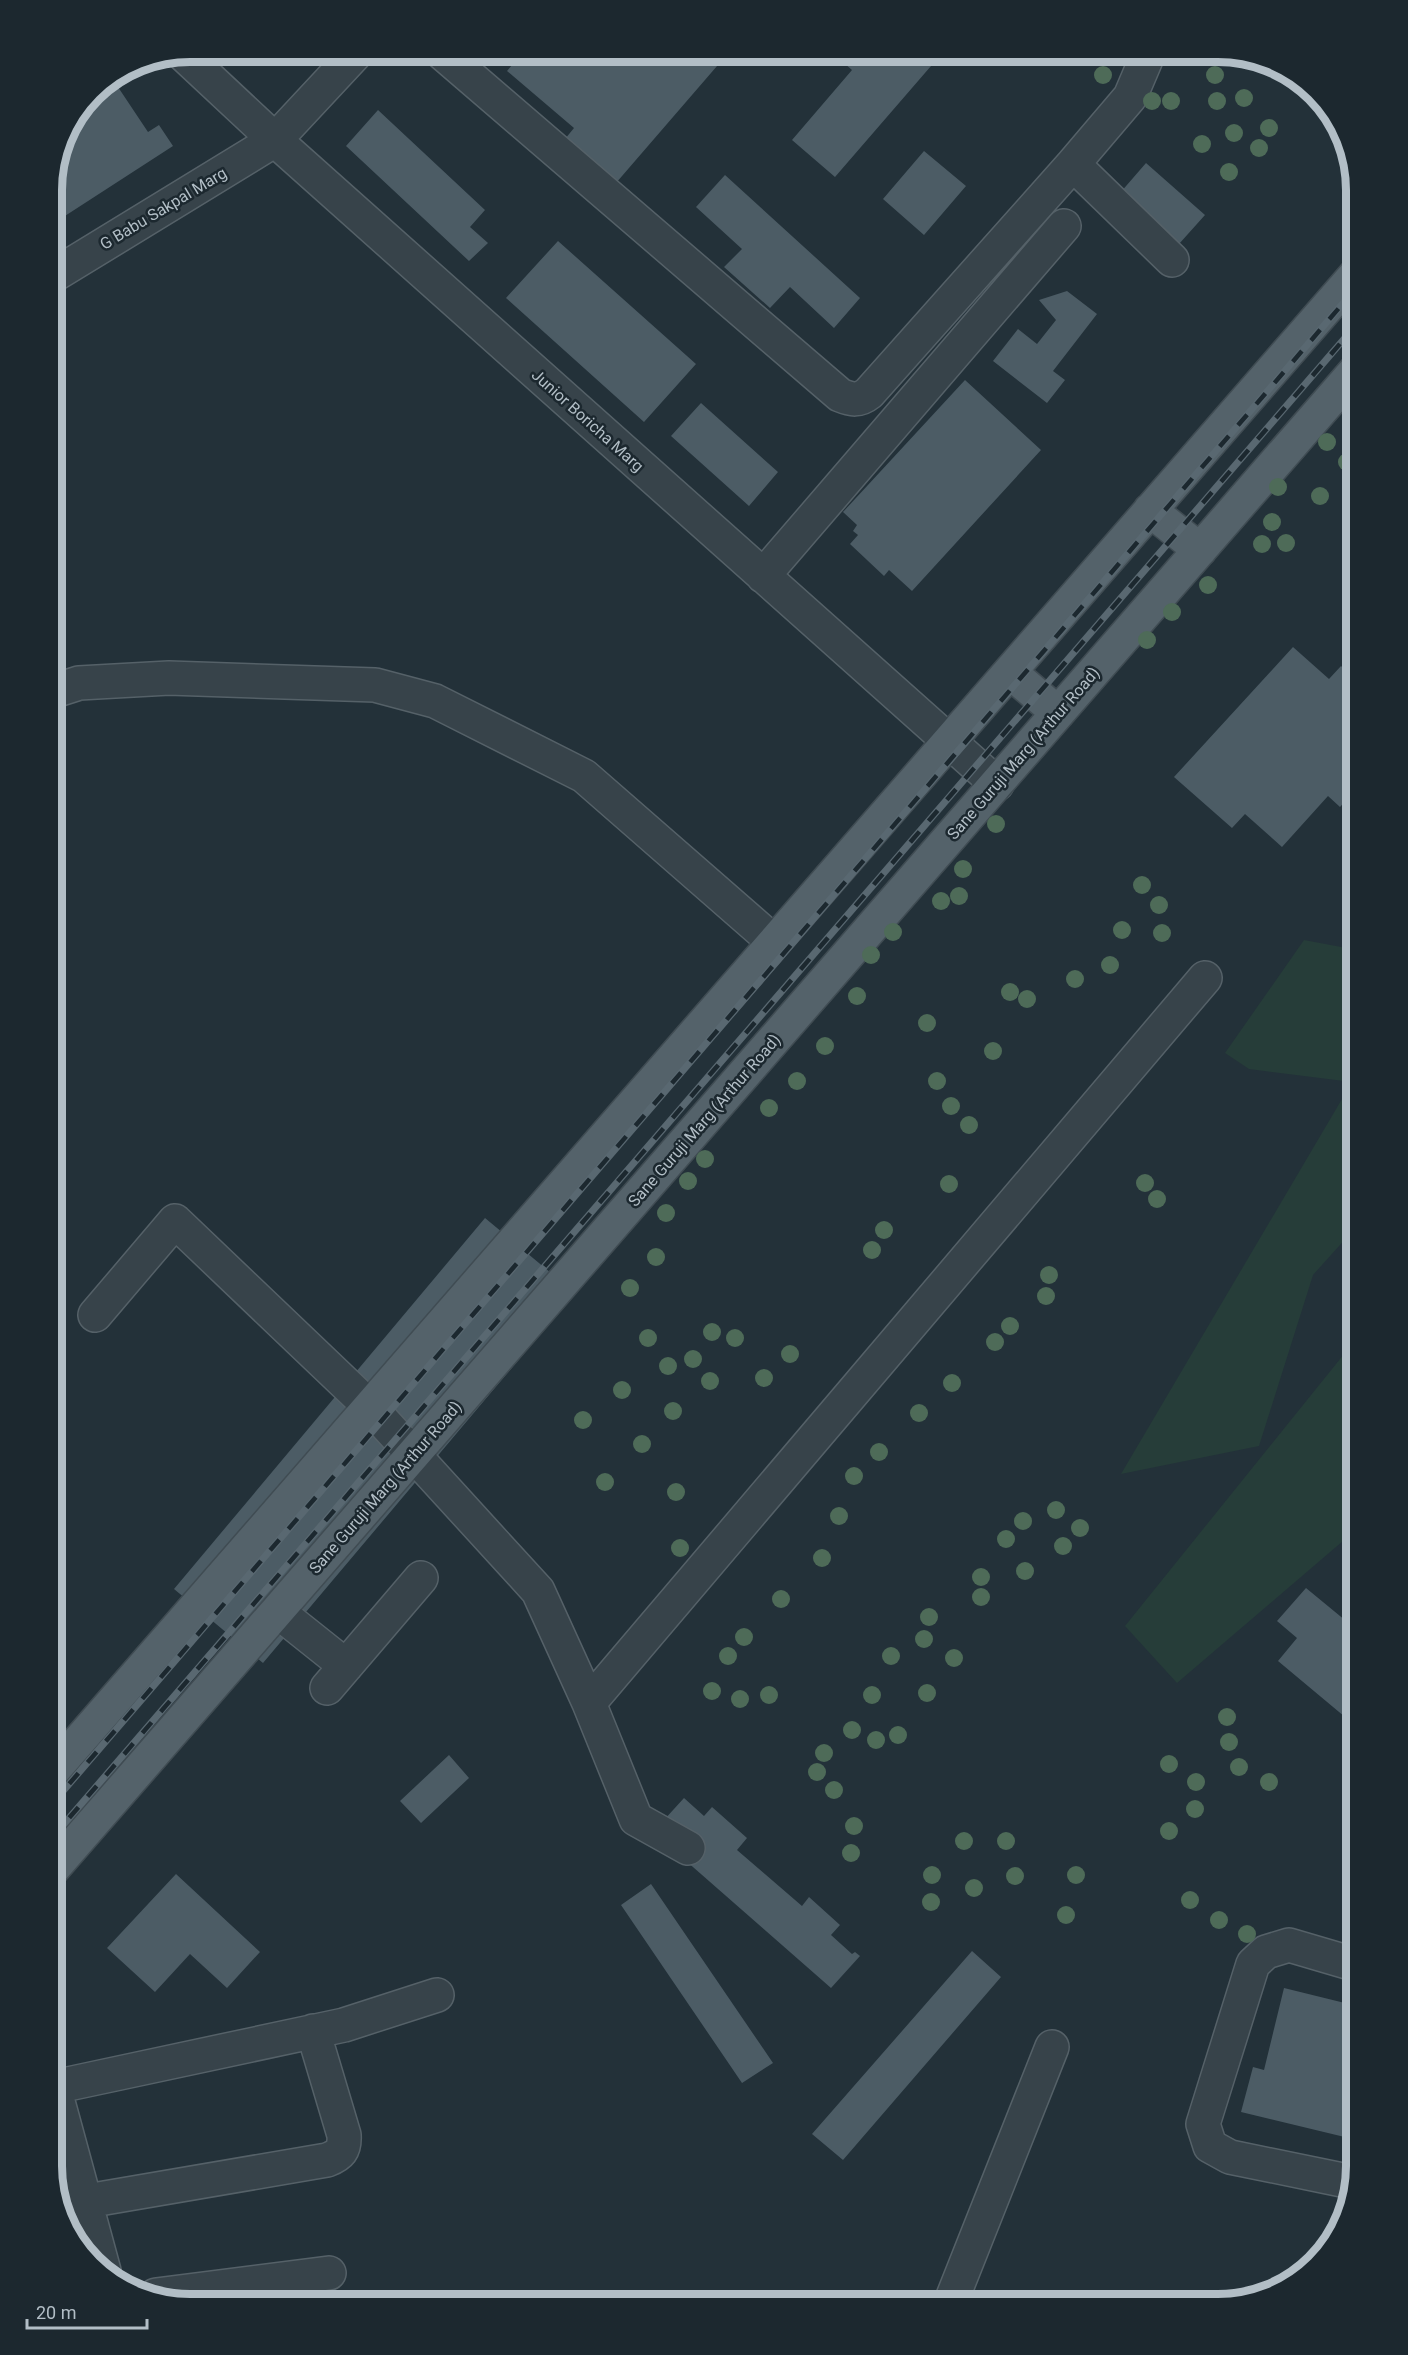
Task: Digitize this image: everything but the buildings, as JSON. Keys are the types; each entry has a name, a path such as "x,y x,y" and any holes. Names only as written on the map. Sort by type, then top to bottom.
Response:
{"main road":[{"path":"62,1760 1150,510 1346,297"},
{"name":"Sane Guruji Marg (Arthur Road)","path":"62,1858 1346,382"},
{"path":"1150,510 1200,550"},
{"path":"1010,672 1058,713"}],"street":[{"name":"Junior Boricha Marg","path":"192,62 275,140 997,784"},
{"name":"G Babu Sakpal Marg","path":"62,270 275,140 348,62"},
{"path":"453,62 840,395 851,399 861,399 869,393 1073,164 1130,97 1145,62"},
{"path":"1073,164 1172,260"},
{"path":"762,576 1064,226"},
{"path":"62,688 79,683 169,678 375,685 435,701 584,776 774,942"},
{"path":"589,1703 1205,978"},
{"path":"95,1315 175,1221 370,1407 538,1591 589,1703 636,1819 688,1848"},
{"path":"277,1611 336,1677 421,1578"},
{"path":"1345,2181 1230,2157 1210,2146 1203,2124 1253,1964 1266,1952 1289,1945 1346,1962"},
{"path":"62,2086 369,2018 436,1995"},
{"path":"87,2201 327,2160 339,2155 344,2145 344,2135 313,2031"},
{"path":"954,2294 1052,2047"},
{"path":"62,2120 87,2201 101,2258"},
{"path":"177,2292 329,2273"}],"green space":[{"path":"1304,940 1346,948 1346,1081 1249,1069 1225,1053"},
{"path":"1346,1092 1346,1238 1313,1275 1259,1446 1121,1474"},
{"path":"1346,1352 1346,1538 1177,1683 1125,1626"}],"railway":[{"path":"62,1792 1346,300"},
{"path":"62,1826 1346,337"}]}
